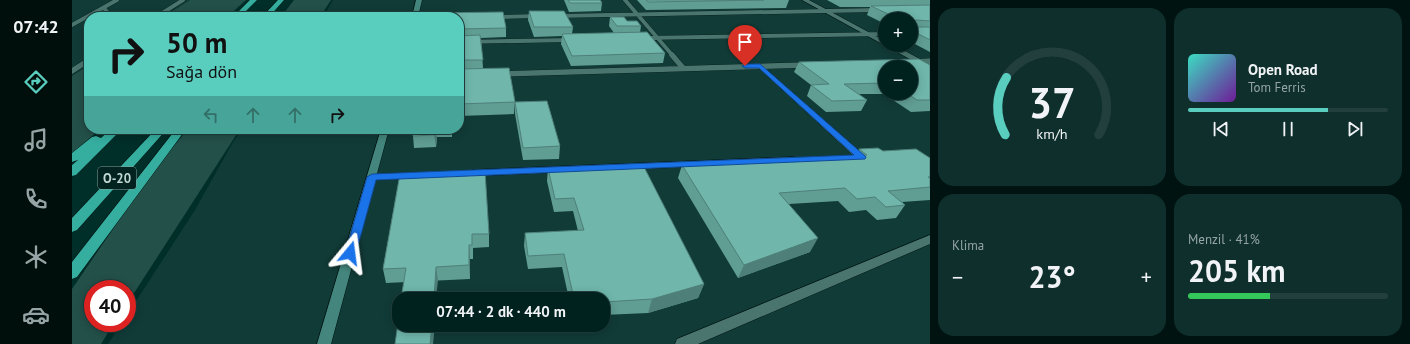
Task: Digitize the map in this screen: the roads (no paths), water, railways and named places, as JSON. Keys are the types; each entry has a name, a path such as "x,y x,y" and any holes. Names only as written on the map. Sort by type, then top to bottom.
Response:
{"highway":[{"path":"241,12 254,0"},
{"path":"270,12 281,0"},
{"path":"72,159 101,134"},
{"name":"O-20","path":"72,172 112,134"},
{"name":"O-20","path":"72,227 157,134"},
{"path":"72,274 177,134"}],"street":[{"path":"416,12 419,0"},
{"path":"805,0 878,40"},
{"path":"816,0 878,32"},
{"path":"901,52 919,62 930,65"},
{"path":"913,52 930,61"},
{"path":"760,66 862,157 846,158"},
{"path":"324,344 384,134"},
{"path":"459,174 806,160"},
{"path":"372,177 427,175"},
{"path":"682,344 930,239"}],"lane":[{"path":"96,12 117,0"},
{"path":"164,12 183,0"},
{"path":"625,0 683,68"},
{"path":"104,8 107,12"},
{"path":"552,16 883,10"},
{"path":"490,18 544,16"},
{"path":"72,25 84,19"},
{"path":"634,38 878,34"},
{"path":"464,42 578,40"},
{"path":"919,62 930,61"},
{"path":"72,71 84,63"},
{"path":"498,74 816,64"}]}
